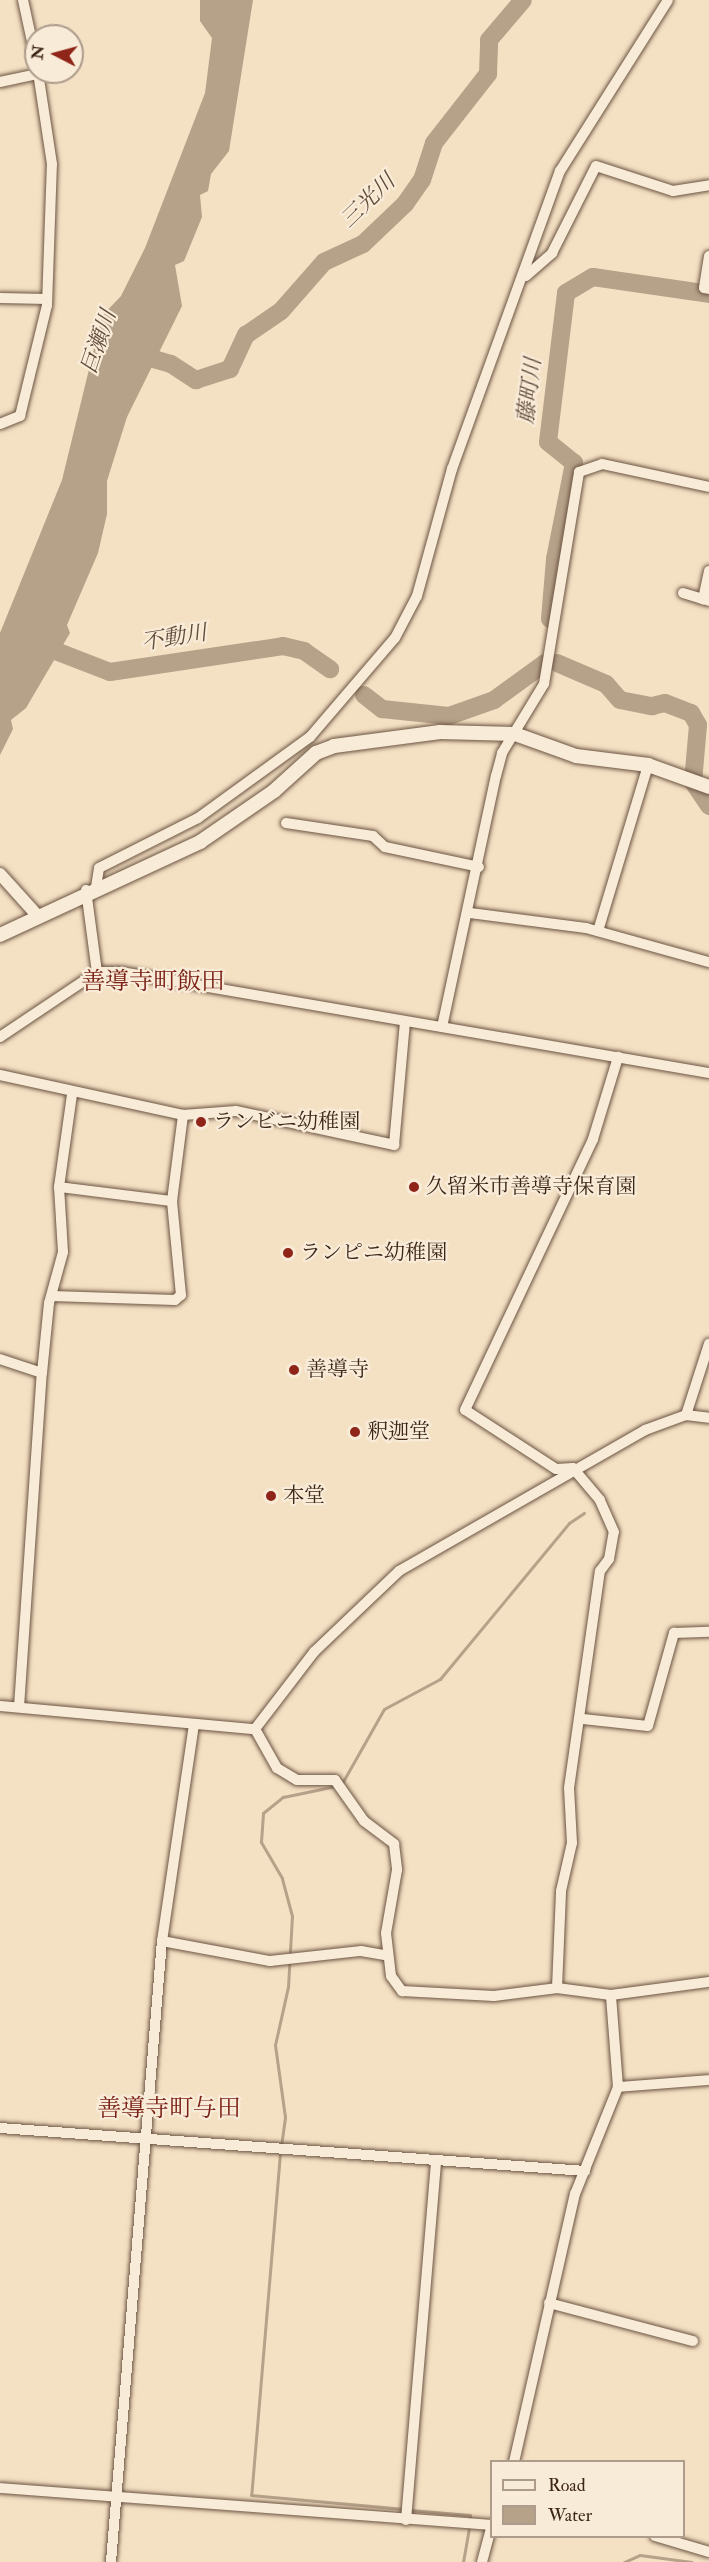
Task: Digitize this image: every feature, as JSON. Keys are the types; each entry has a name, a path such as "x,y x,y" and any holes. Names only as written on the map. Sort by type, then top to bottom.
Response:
{"main road":[{"path":"0,935 36,914 91,888 200,842 274,791 316,753 334,746 440,732 515,734 576,756 648,765 678,772 707,785"}],"street":[{"path":"23,0 28,24"},
{"path":"98,972 91,888 99,868 198,818 310,737 394,638 417,596 452,469 525,276 560,171 668,0"},
{"path":"0,82 24,76"},
{"path":"0,424 20,416 47,298 52,164 40,84"},
{"path":"525,276 552,253 596,166 673,191 709,185"},
{"path":"709,256 704,288 709,289"},
{"path":"0,298 47,298"},
{"path":"442,1027 480,867 496,776 515,734 544,684 579,472 602,464 709,487"},
{"path":"683,593 706,600 709,571"},
{"path":"598,930 648,765"},
{"path":"286,823 373,836 385,847 480,867"},
{"path":"0,874 36,914"},
{"path":"470,913 598,930 709,962"},
{"path":"0,1037 98,972 147,975 405,1022 709,1073"},
{"path":"0,1075 72,1095 183,1115 236,1111 394,1145 405,1022"},
{"path":"573,1468 556,1469 465,1410 593,1139 618,1057"},
{"path":"19,1707 42,1373 52,1296 63,1252 59,1187 72,1095"},
{"path":"52,1296 178,1299 172,1201 183,1115"},
{"path":"59,1187 172,1201"},
{"path":"686,1415 709,1344"},
{"path":"0,1359 42,1373"},
{"path":"255,1729 314,1652 399,1571 573,1468 686,1415 709,1418"},
{"path":"557,1989 561,1891 572,1843 569,1788 583,1719 600,1571 609,1559 614,1532 600,1500 573,1468"},
{"path":"583,1719 648,1726 674,1633 709,1632"},
{"path":"0,1706 255,1729"},
{"path":"111,2562 162,1941 194,1725"},
{"path":"255,1729 277,1768 297,1780 335,1780 364,1821 394,1844 397,1870 388,1956 391,1976 402,1990 494,1996 557,1989 611,1995 709,1982"},
{"path":"162,1941 270,1961 361,1951 388,1956"},
{"path":"514,2460 549,2302 585,2171 618,2086 611,1995"},
{"path":"618,2086 709,2080"},
{"path":"0,2128 145,2136 585,2171"},
{"path":"406,2520 435,2160"},
{"path":"549,2302 693,2341"},
{"path":"0,2487 406,2520 490,2524"},
{"path":"482,2562 490,2528"},
{"path":"662,2538 709,2552"}],"water":[{"name":"巨瀬川","path":"200,0 253,0 229,151 211,174 208,191 200,195 202,217 184,261 175,265 182,306 127,417 107,481 107,514 98,553 67,625 70,633 26,708 11,720 13,729 0,755 0,633 62,480 102,316 121,296 145,248 205,93 212,38 200,21"}],"waterway":[{"name":"三光川","path":"136,354 171,364 196,380 230,369 246,335 281,311 324,262 363,244 405,204 422,180 434,143 488,74 489,40 523,0"},
{"name":"藤町川","path":"550,619 555,559 574,463 548,442 566,293 593,277 709,294"},
{"name":"不動川","path":"35,643 110,672 283,646 304,651 330,669"},
{"name":"不動川","path":"364,695 382,709 449,716 494,700 545,663"},
{"name":"不動川","path":"557,663 606,684 620,700 652,706 665,703 691,713 698,725 693,782 709,806"},
{"path":"281,2146 285,2117 275,2045 288,1987 292,1916 282,1878 261,1842 263,1813 283,1797 341,1785 384,1709 440,1679 569,1523 584,1513"},
{"path":"280,2153 251,2495 404,2509"},
{"path":"410,2510 470,2515 470,2520"},
{"path":"463,2562 469,2527"},
{"path":"624,2562 640,2555 692,2562"}],"place":[{"name":"ランビニ幼稚園","path":"201,1122"},
{"name":"久留米市善導寺保育園","path":"414,1187"},
{"name":"ランピニ幼稚園","path":"288,1253"},
{"name":"善導寺","path":"294,1370"},
{"name":"釈迦堂","path":"355,1432"},
{"name":"本堂","path":"271,1496"}],"district":[{"name":"善導寺町飯田","path":"153,982"},
{"name":"善導寺町与田","path":"169,2109"}]}
